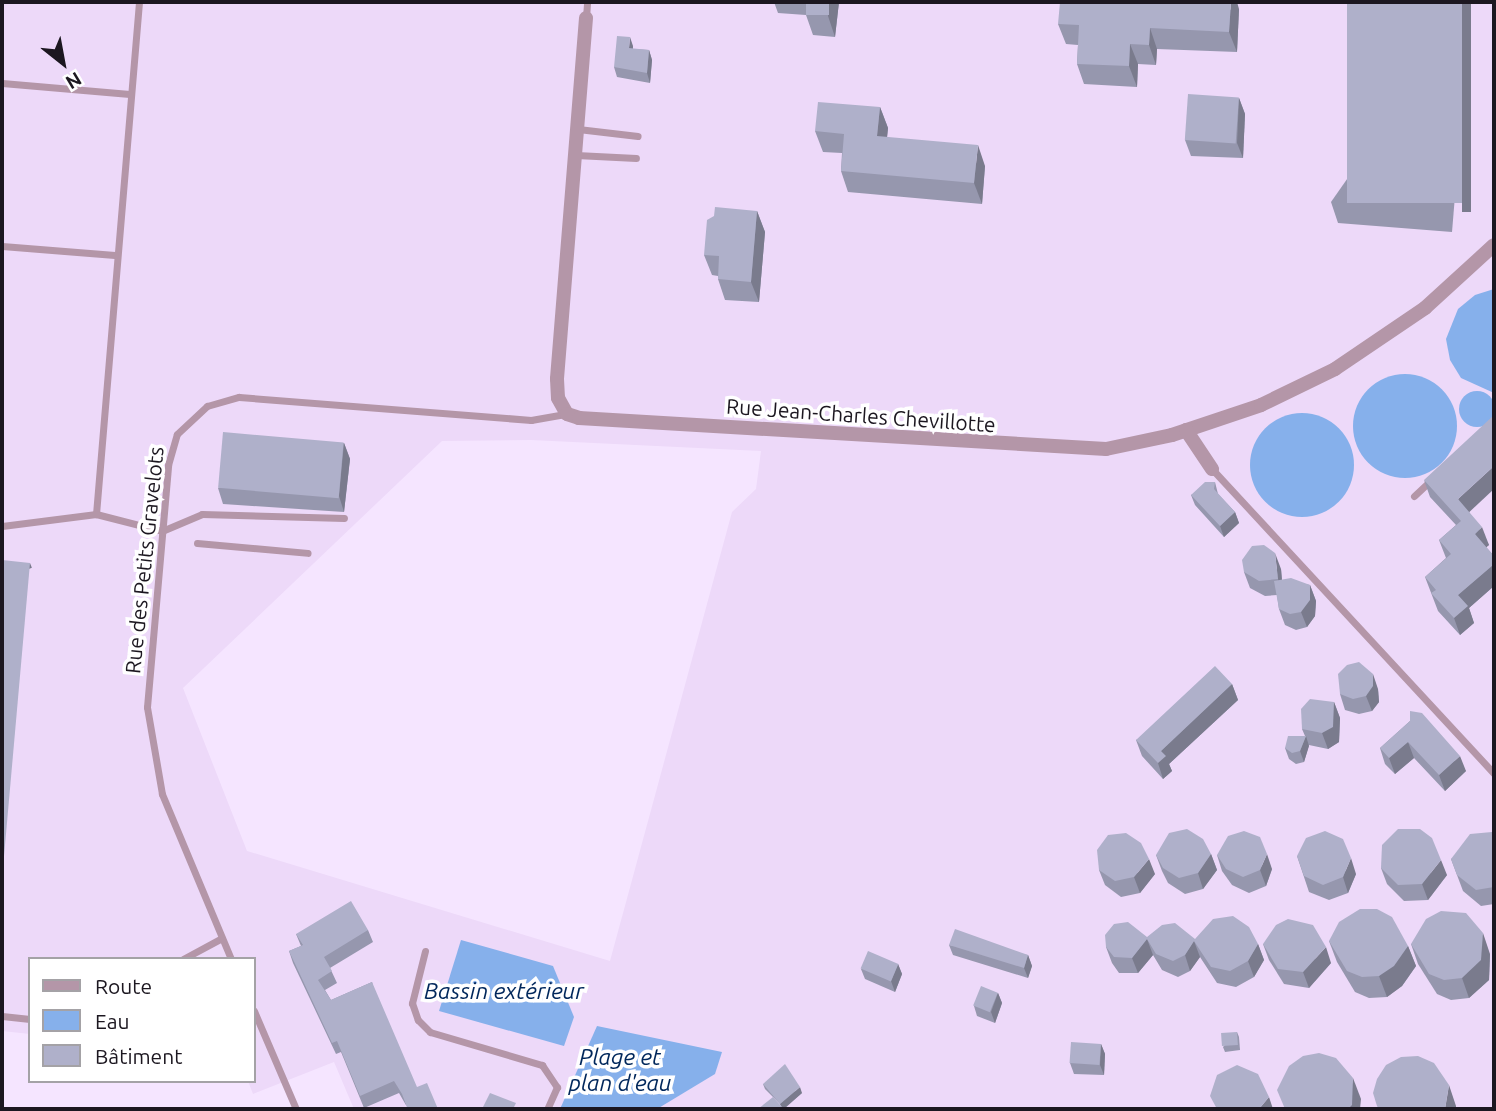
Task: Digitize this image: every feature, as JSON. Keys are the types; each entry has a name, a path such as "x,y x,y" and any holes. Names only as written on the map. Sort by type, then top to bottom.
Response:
{"street":[{"path":"567,414 558,398 556,379 586,18"},
{"name":"Rue Jean-Charles Chevillotte","path":"567,414 1062,449 1105,449 1186,430 1261,405 1335,369 1424,308 1494,245"},
{"path":"1186,430 1212,469"}],"lane":[{"path":"96,514 115,255 139,2"},
{"path":"586,18 587,2"},
{"path":"2,83 130,94"},
{"path":"578,129 638,136"},
{"path":"576,155 636,159"},
{"path":"2,246 115,255"},
{"name":"Rue des Petits Gravelots","path":"230,957 162,794 147,707 162,531 173,443 186,422 220,400 239,397 531,420 567,414"},
{"path":"1212,469 1494,774"},
{"path":"1415,496 1434,478"},
{"path":"2,526 96,514 162,531 202,513 344,518"},
{"path":"197,543 308,553"},
{"path":"187,957 222,938"},
{"path":"425,951 412,1003 418,1020 430,1032 542,1065 557,1087 547,1109"},
{"path":"256,1015 296,1109"},
{"path":"2,1016 28,1019"}],"shaded area":[{"path":"2,2 1494,2 1494,1109 354,1109 334,1062 253,1094 249,1083 256,1083 256,957 28,957 28,1034 2,1031","holes":["531,440 761,451 756,489 732,512 610,961 247,851 183,688 442,441"]}],"water":[{"path":"1494,289 1494,393 1461,378 1450,360 1446,339 1458,309 1475,295"},
{"path":"1405,374 1425,378 1442,389 1453,406 1457,426 1453,446 1442,463 1425,474 1405,478 1385,474 1368,463 1357,446 1353,426 1357,406 1368,389 1385,378"},
{"path":"1477,391 1489,397 1495,409 1489,421 1477,427 1465,421 1459,409 1465,397"},
{"path":"1302,413 1322,417 1339,428 1350,445 1354,465 1350,485 1339,502 1322,513 1302,517 1282,513 1265,502 1254,485 1250,465 1254,445 1265,428 1282,417"},
{"name":"Bassin extérieur","path":"461,940 553,966 574,1017 564,1046 439,1011"},
{"name":"Plage et plan d'eau","path":"597,1026 722,1052 715,1074 657,1109 560,1109"}],"building":[{"path":"806,2 829,2 829,15 806,15"},
{"path":"1060,2 1231,2 1229,32 1150,28 1149,45 1130,44 1129,66 1077,64 1079,25 1058,24"},
{"path":"1347,2 1462,2 1462,203 1347,203"},
{"path":"617,36 630,37 629,48 649,50 647,73 614,67"},
{"path":"1188,94 1239,98 1236,143 1185,140"},
{"path":"818,102 880,107 877,136 978,145 974,183 841,171 844,134 815,131"},
{"path":"715,207 757,211 751,282 718,279 719,256 704,255 707,220 714,216"},
{"path":"1494,415 1494,466 1458,499 1482,527 1475,534 1494,556 1494,566 1458,595 1468,606 1454,618 1431,593 1436,590 1425,577 1451,554 1439,540 1461,521 1424,480"},
{"path":"223,432 344,443 339,498 218,488"},
{"path":"1205,482 1215,482 1214,489 1235,512 1220,526 1191,495"},
{"path":"1264,545 1275,553 1278,579 1259,581 1244,572 1242,560 1252,546"},
{"path":"2,560 30,563 2,879"},
{"path":"1291,578 1310,585 1310,600 1301,612 1290,614 1279,609 1274,581"},
{"path":"1359,662 1373,674 1373,686 1366,696 1353,699 1340,694 1338,674 1347,665"},
{"path":"1215,666 1232,684 1161,751 1166,756 1158,763 1136,740"},
{"path":"1310,699 1334,702 1333,727 1322,733 1302,729 1301,709"},
{"path":"1410,711 1422,713 1460,756 1439,775 1408,742 1389,758 1380,748 1410,721"},
{"path":"1288,736 1306,736 1300,751 1292,753 1285,748"},
{"path":"1187,829 1203,839 1211,854 1198,873 1179,878 1163,868 1156,855 1169,833"},
{"path":"1398,829 1420,829 1432,838 1441,860 1422,884 1398,885 1381,868 1382,845"},
{"path":"1244,831 1260,837 1267,854 1260,870 1243,877 1226,869 1217,855 1228,836"},
{"path":"1325,831 1343,839 1351,858 1343,877 1323,885 1304,876 1297,856 1306,838"},
{"path":"1492,832 1494,887 1476,890 1457,875 1451,859 1470,834"},
{"path":"1126,833 1141,843 1149,859 1134,877 1115,881 1099,870 1097,850 1108,835"},
{"path":"351,901 368,930 324,957 332,971 318,980 331,1000 372,982 417,1087 427,1083 438,1109 401,1109 407,1107 394,1081 360,1096 337,1041 332,1043 289,951 303,945 296,934"},
{"path":"1360,909 1377,909 1392,917 1408,946 1394,966 1379,976 1362,977 1347,971 1329,941 1339,922"},
{"path":"1441,911 1466,913 1483,933 1481,960 1462,978 1444,980 1429,974 1411,944 1426,919"},
{"path":"1233,916 1249,927 1258,944 1248,961 1230,971 1211,967 1194,941 1185,955 1173,961 1156,954 1147,939 1132,958 1114,957 1106,947 1105,935 1114,924 1128,922 1147,937 1162,925 1175,923 1195,939 1213,919"},
{"path":"1288,919 1313,925 1326,947 1303,972 1278,969 1263,944 1276,925"},
{"path":"955,929 1028,955 1024,968 949,945"},
{"path":"868,951 898,964 891,981 861,968"},
{"path":"981,986 998,993 990,1012 973,1005"},
{"path":"1237,1032 1238,1045 1222,1046 1221,1033"},
{"path":"1071,1042 1101,1044 1099,1065 1070,1063"},
{"path":"1319,1053 1336,1058 1353,1078 1352,1105 1348,1109 1285,1109 1277,1090 1289,1066 1303,1056"},
{"path":"1418,1056 1434,1063 1449,1085 1445,1109 1379,1109 1373,1093 1377,1079 1386,1065 1401,1057"},
{"path":"785,1064 800,1087 780,1104 763,1084"},
{"path":"1237,1065 1258,1074 1269,1097 1259,1109 1217,1109 1210,1096 1217,1075"},
{"path":"490,1093 516,1103 513,1109 482,1109"},
{"path":"773,1097 782,1109 758,1109"}]}
